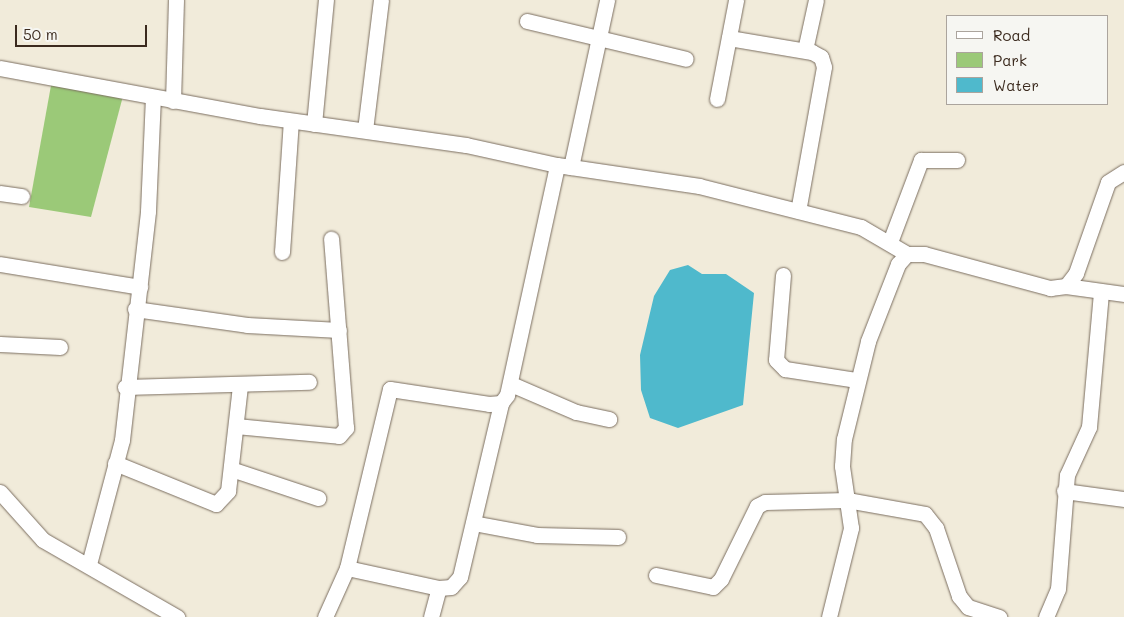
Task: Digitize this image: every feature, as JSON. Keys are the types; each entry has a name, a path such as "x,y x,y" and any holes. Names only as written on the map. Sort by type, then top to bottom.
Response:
{"street":[{"path":"173,101 176,0"},
{"path":"314,124 326,0"},
{"path":"365,130 380,0"},
{"path":"347,568 439,588 451,586 460,577 501,403 511,384 607,0"},
{"path":"717,99 736,0"},
{"path":"805,50 816,0"},
{"path":"527,21 686,59"},
{"path":"729,38 805,50 821,58 824,67 798,211"},
{"path":"0,68 153,98 291,121 365,130 564,166 690,184 860,227 890,242 907,254 924,254 1050,288 1066,286 1124,294"},
{"path":"89,564 122,440 135,309 140,287 153,98"},
{"path":"282,252 291,121"},
{"path":"890,242 921,160 957,160"},
{"path":"1066,286 1076,273 1108,182 1124,172"},
{"path":"0,193 22,196"},
{"path":"236,426 339,436 346,428 332,240"},
{"path":"829,617 848,554 851,528 847,500 844,439 868,341 898,264 907,254"},
{"path":"0,264 140,287"},
{"path":"782,275 776,360 785,369 857,380"},
{"path":"1046,617 1058,589 1064,491 1089,426 1101,292"},
{"path":"135,309 247,325 339,330"},
{"path":"0,344 60,347"},
{"path":"126,387 240,386 308,382"},
{"path":"511,384 576,412 609,420"},
{"path":"115,463 216,504 228,490 240,386"},
{"path":"325,617 347,568 390,389 501,403"},
{"path":"230,469 318,498"},
{"path":"1064,491 1124,499"},
{"path":"0,492 30,529 177,617"},
{"path":"656,575 714,587 757,506 765,502 847,500 926,514 938,535 959,596 968,607 999,617"},
{"path":"473,523 537,535 618,538"},
{"path":"431,617 439,588"}],"green space":[{"path":"52,80 123,96 91,217 29,207"}],"water":[{"path":"688,265 702,274 726,274 754,293 743,405 678,428 650,418 641,390 640,355 654,296 670,270"}]}
